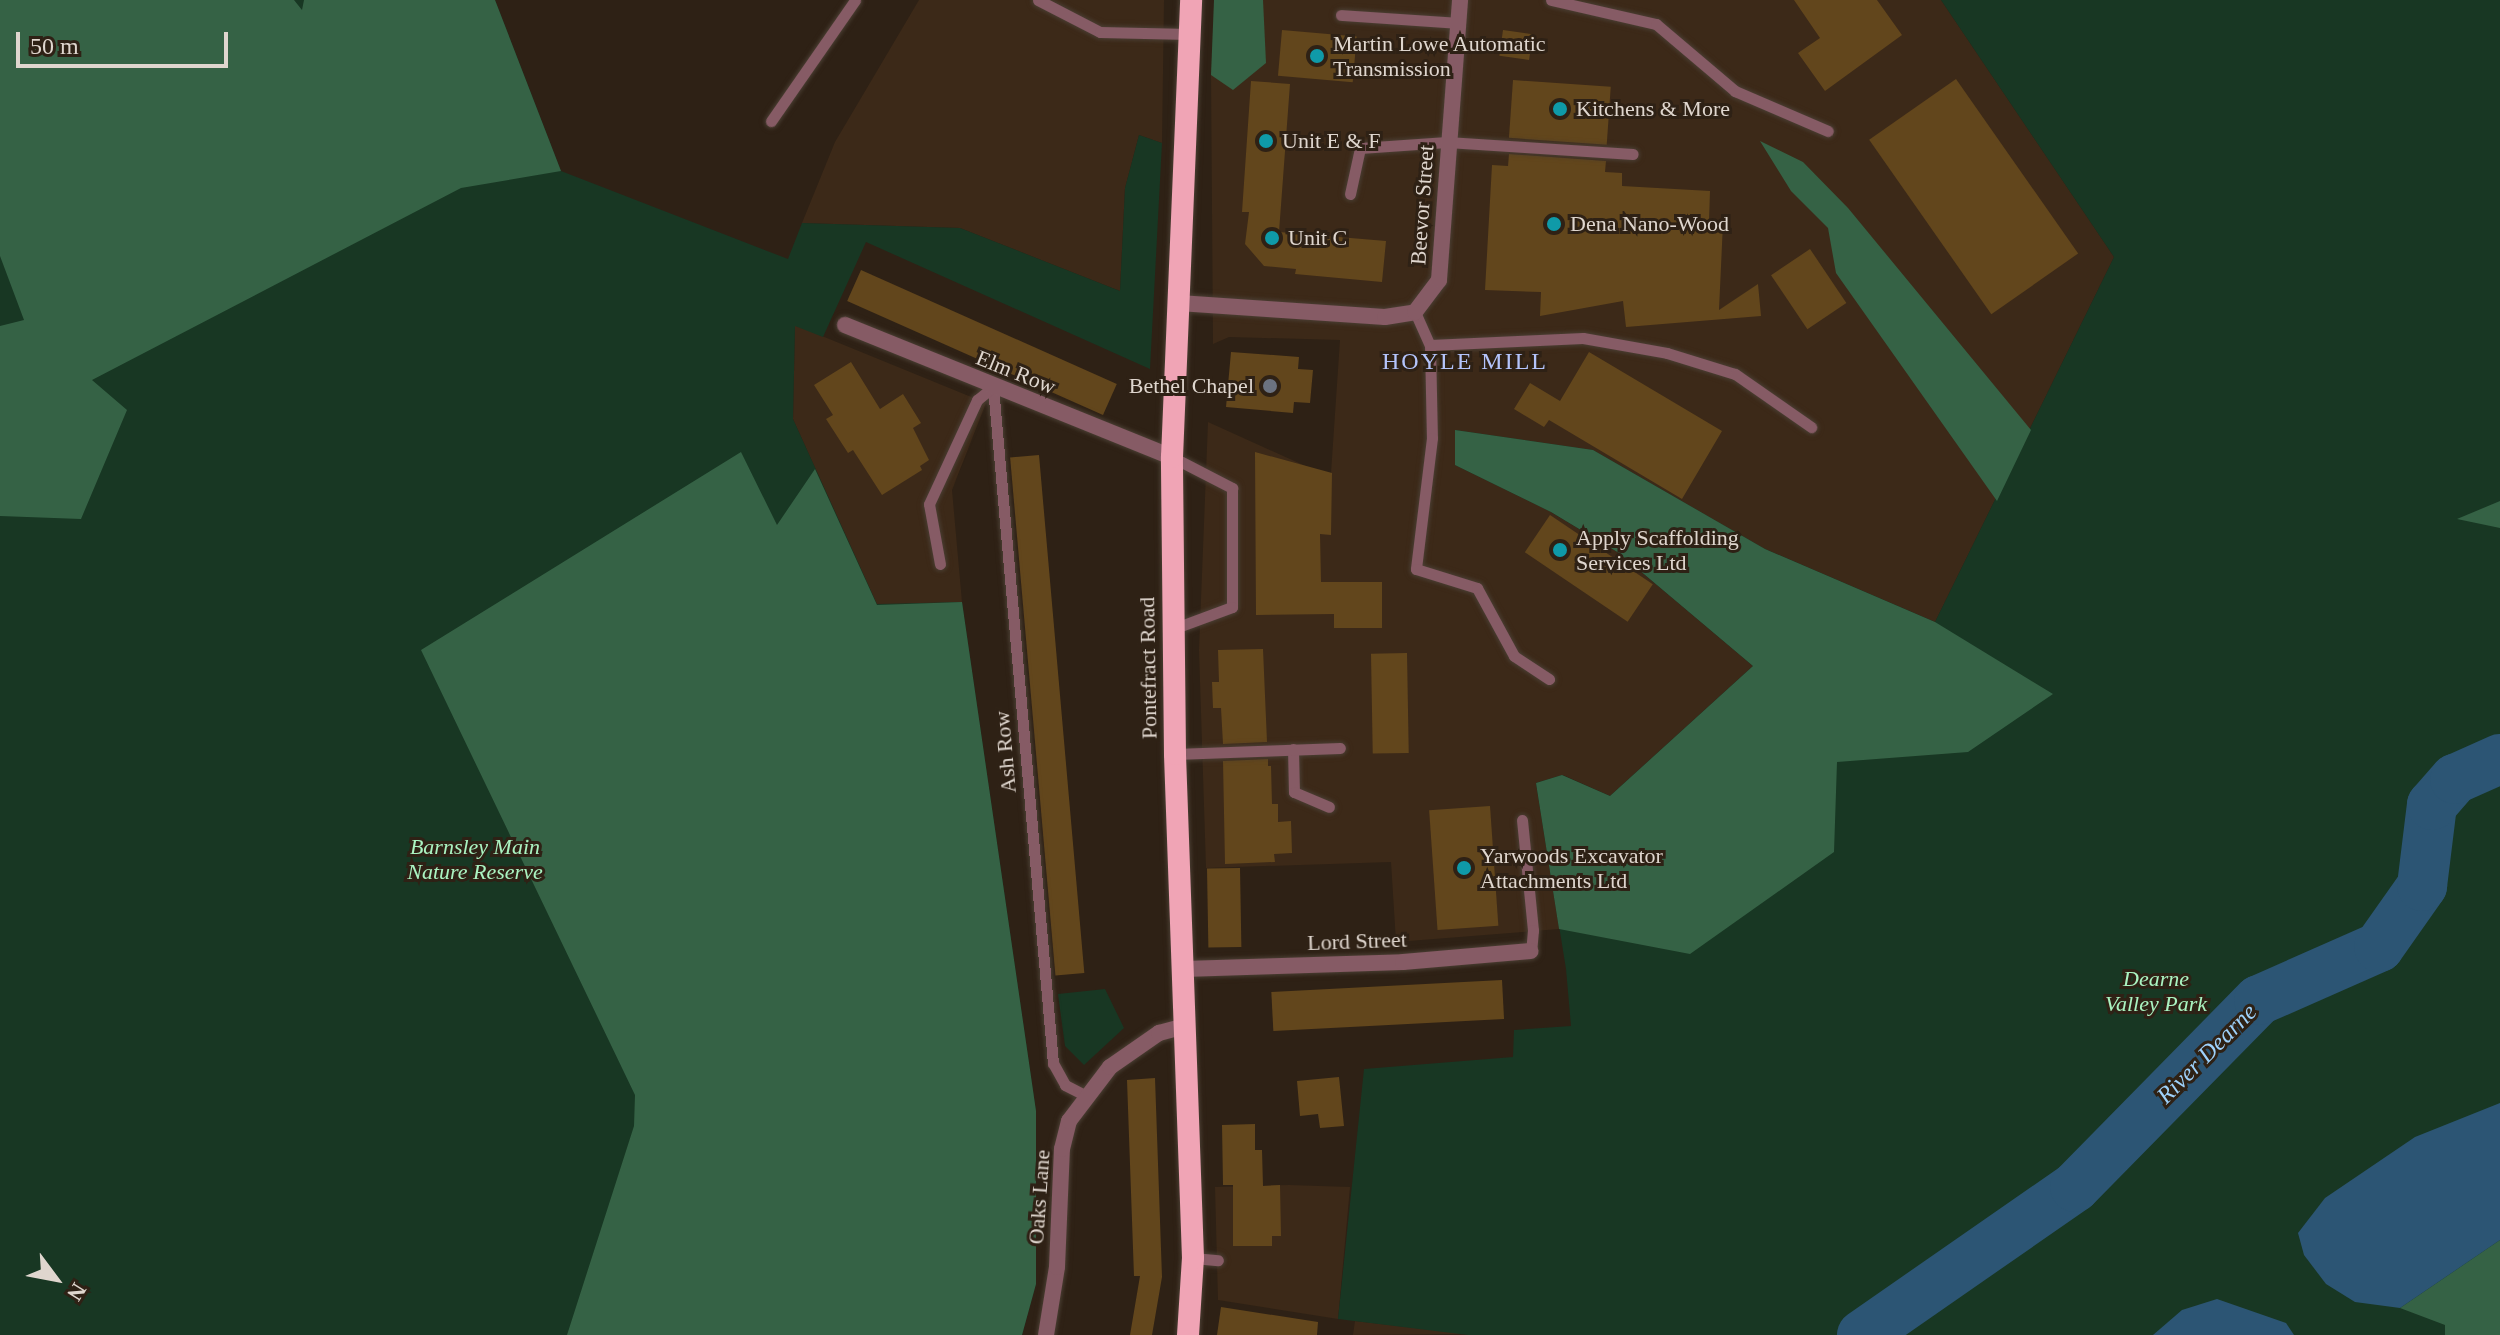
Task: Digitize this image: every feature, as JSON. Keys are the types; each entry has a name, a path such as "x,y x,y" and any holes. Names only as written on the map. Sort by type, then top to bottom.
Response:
{"highway":[{"name":"Pontefract Road","path":"1188,1335 1193,1258 1175,754 1172,457 1191,0"}],"street":[{"name":"Beevor Street","path":"1415,312 1439,280 1460,0"},
{"path":"1179,303 1385,317 1415,312"},
{"name":"Elm Row","path":"845,325 1172,457"},
{"name":"Lord Street","path":"1184,969 1403,962 1531,951"},
{"name":"Oaks Lane","path":"1046,1335 1057,1267 1062,1149 1069,1121 1110,1067 1136,1046 1159,1033 1186,1026"}],"lane":[{"path":"771,121 855,0"},
{"path":"1038,0 1100,32 1189,34"},
{"path":"1551,0 1656,24 1735,91 1828,131"},
{"path":"1341,15 1458,23"},
{"path":"1350,194 1360,148 1447,142 1633,154"},
{"path":"1415,312 1430,345 1432,444 1416,569 1477,588 1514,656 1549,679"},
{"path":"1430,345 1583,338 1667,353 1735,374 1811,427"},
{"path":"940,564 929,504 977,400 993,387"},
{"name":"Ash Row","path":"993,387 1053,1063 1065,1085 1087,1096"},
{"path":"1172,457 1232,488 1232,607 1173,629"},
{"path":"1175,754 1340,748"},
{"path":"1293,749 1294,792 1329,807"},
{"path":"1522,820 1533,930 1531,951"},
{"path":"1193,1258 1218,1260"}],"shaded area":[{"path":"919,0 1164,0 1162,143 1139,135 1125,188 1120,291 960,228 802,223 835,142"},
{"path":"1217,0 1941,0 2114,257 1935,622 1765,549 1551,512 1619,553 1753,666 1610,796 1563,775 1536,783 1559,929 1396,942 1391,862 1206,868 1199,650 1208,422 1321,473 1331,473 1340,340 1229,337 1213,344 1211,75"},
{"path":"795,325 986,403 952,490 962,602 877,605 793,419"},
{"path":"1215,1187 1350,1187 1338,1319 1218,1300"},
{"path":"1355,1321 1468,1334 1353,1335"}],"green space":[{"name":"Barnsley Main Nature Reserve","path":"0,0 495,0 561,171 788,259 802,223 960,228 1120,291 1125,188 1139,135 1162,143 1150,369 866,242 823,337 795,326 793,419 877,604 962,602 1036,1111 1036,1284 1022,1335 0,1335"},
{"path":"0,0 294,0 302,10 304,0 495,0 561,171 461,188 92,380 127,410 81,519 0,516 0,326 24,320 0,256"},
{"path":"1214,0 1263,0 1266,63 1233,90 1211,75"},
{"name":"Dearne Valley Park","path":"1941,0 2500,0 2500,1335 1468,1335 1338,1319 1364,1069 1513,1057 1514,1030 1571,1026 1566,969 1536,783 1562,775 1610,796 1753,666 1619,553 1551,512 1455,465 1455,430 1593,450 1765,549 1935,622 2114,257"},
{"path":"1760,141 1803,162 1848,208 2031,430 1997,501 1836,273 1828,228 1791,191"},
{"path":"1455,430 1593,450 1765,549 1935,622 2053,694 1968,752 1837,762 1834,852 1690,954 1559,929 1536,783 1562,775 1610,796 1753,666 1619,553 1551,512 1455,465"},
{"path":"741,452 777,525 815,469 877,605 962,602 1036,1111 1036,1284 1022,1335 567,1335 634,1126 635,1095 421,650"},
{"path":"2500,501 2500,528 2457,519"},
{"path":"1105,989 1124,1028 1084,1065 1065,1046 1058,994"},
{"path":"2500,1240 2500,1335 2445,1335 2445,1325 2400,1308"}],"water":[{"path":"2500,1103 2500,1240 2400,1308 2355,1302 2326,1284 2304,1255 2298,1233 2325,1198 2415,1137"},
{"path":"2217,1299 2286,1323 2294,1335 2153,1335 2182,1310"}],"building":[{"path":"1794,0 1877,0 1902,35 1825,91 1798,53 1820,38"},
{"name":"Martin Lowe Automatic Transmission","path":"1282,30 1357,37 1353,82 1278,76"},
{"path":"1503,30 1533,34 1529,60 1499,56"},
{"path":"1956,79 2078,253 1991,314 1869,140"},
{"name":"Kitchens & More","path":"1513,80 1611,87 1607,145 1509,138"},
{"path":"1251,81 1290,84 1279,232 1386,241 1382,282 1295,274 1296,269 1264,266 1245,244 1249,212 1242,212"},
{"path":"1509,154 1606,161 1605,172 1622,173 1622,186 1710,191 1709,222 1723,223 1719,310 1758,284 1761,316 1626,327 1623,301 1540,316 1541,292 1485,290 1492,165 1508,166"},
{"path":"1810,249 1846,303 1807,329 1771,275"},
{"path":"861,270 1117,384 1103,415 847,301"},
{"name":"Bethel Chapel","path":"1231,352 1299,357 1298,369 1313,370 1310,403 1294,402 1293,413 1226,407"},
{"path":"1589,352 1722,431 1682,499 1549,420 1544,427 1514,409 1530,383 1560,401"},
{"path":"851,362 880,409 903,394 921,423 913,428 929,460 920,466 922,470 882,495 853,450 848,453 826,419 833,415 814,385"},
{"path":"1255,452 1332,473 1331,535 1320,534 1321,582 1382,582 1382,628 1334,628 1334,614 1256,615"},
{"path":"1039,455 1084,973 1055,976 1010,458"},
{"path":"1550,515 1653,584 1628,622 1525,552"},
{"path":"1263,649 1267,742 1223,744 1221,708 1213,708 1212,682 1219,682 1218,650"},
{"path":"1407,653 1409,753 1373,754 1371,654"},
{"path":"1268,759 1272,804 1278,804 1278,822 1291,821 1292,853 1274,854 1275,862 1225,864 1223,761"},
{"name":"Yarwoods Excavator Attachments Ltd","path":"1490,806 1498,926 1438,930 1429,810"},
{"path":"1240,868 1241,947 1208,948 1207,869"},
{"path":"1502,980 1504,1019 1273,1031 1271,992"},
{"path":"1339,1077 1344,1126 1320,1128 1318,1114 1300,1116 1297,1081"},
{"path":"1155,1078 1162,1277 1152,1335 1130,1335 1140,1276 1134,1276 1127,1080"},
{"path":"1255,1124 1255,1150 1262,1150 1263,1186 1280,1185 1281,1236 1272,1236 1272,1246 1233,1246 1233,1185 1223,1185 1222,1125"},
{"path":"1221,1307 1318,1322 1317,1335 1217,1335"}],"waterway":[{"name":"River Dearne","path":"1862,1335 2075,1187 2259,1000 2379,947 2422,886 2432,805 2455,779 2500,759"}],"place":[{"name":"Martin Lowe Automatic Transmission","path":"1317,56"},
{"name":"Kitchens & More","path":"1560,109"},
{"name":"Unit E & F","path":"1266,141"},
{"name":"Dena Nano-Wood","path":"1554,224"},
{"name":"Unit C","path":"1272,238"},
{"name":"Bethel Chapel","path":"1270,386"},
{"name":"Apply Scaffolding Services Ltd","path":"1560,550"},
{"name":"Yarwoods Excavator Attachments Ltd","path":"1464,868"}],"district":[{"name":"HOYLE MILL","path":"1465,362"}]}
